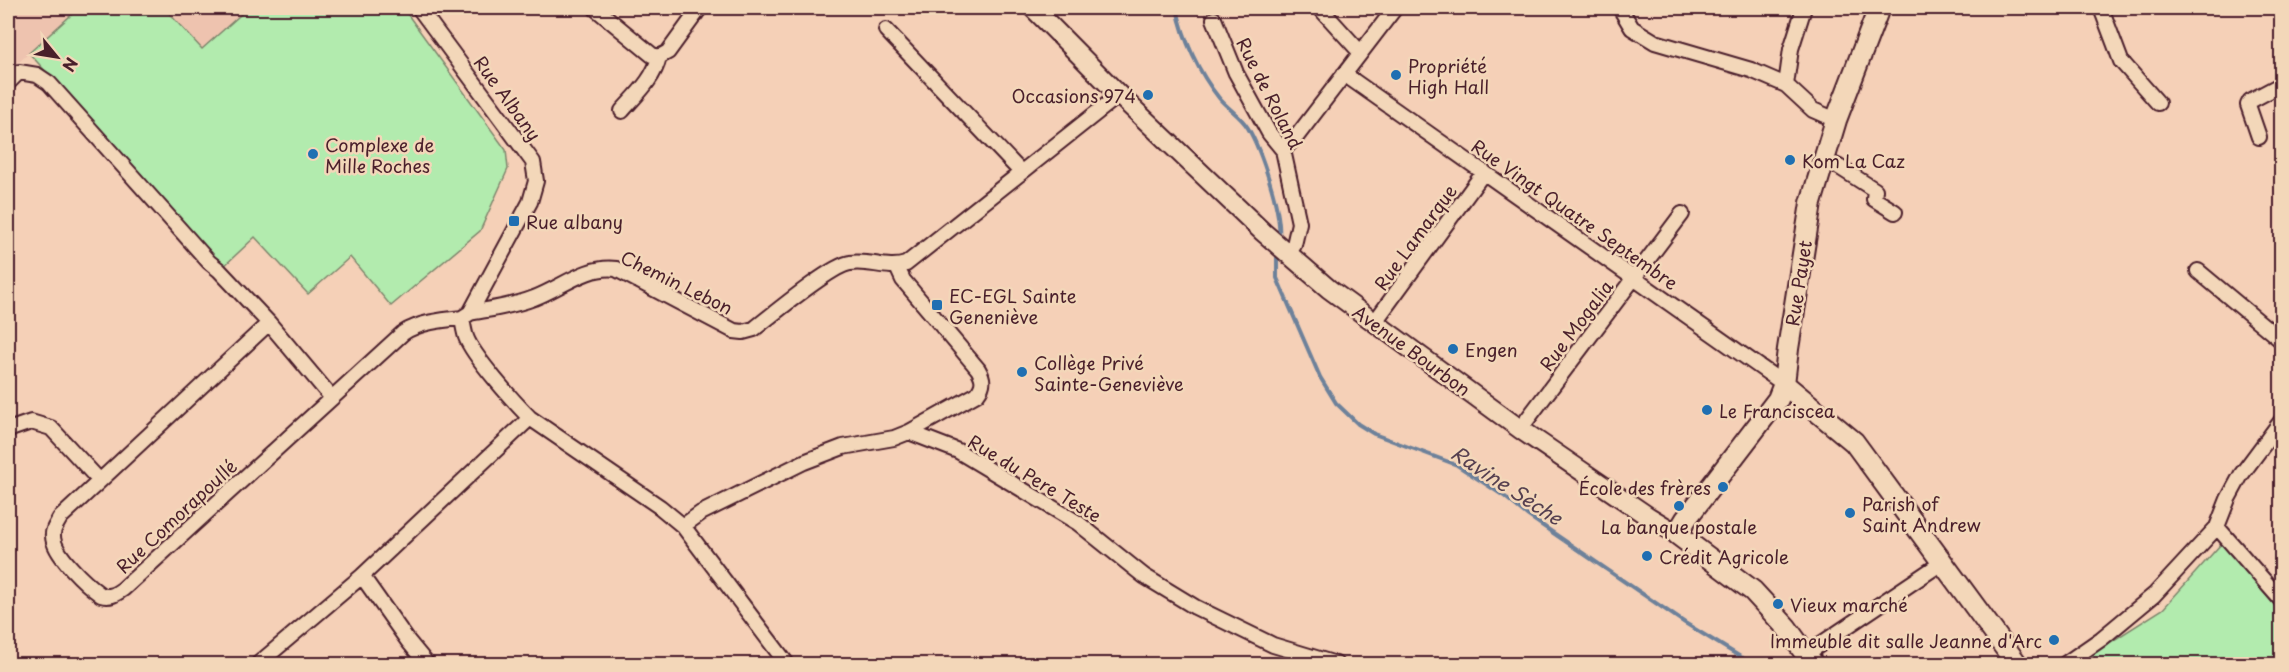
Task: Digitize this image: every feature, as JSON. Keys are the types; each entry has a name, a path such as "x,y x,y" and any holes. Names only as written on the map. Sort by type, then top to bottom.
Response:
{"main road":[{"name":"Rue Payet","path":"1677,534 1686,519 1772,409 1784,384 1811,203 1836,120 1879,8"},
{"path":"1784,384 1854,442 2017,664"},
{"name":"Avenue Bourbon","path":"1677,534 1753,591 1786,627 1810,659"}],"street":[{"name":"Rue Albany","path":"419,8 533,162 536,181 530,201 502,250 484,288 466,316"},
{"path":"595,8 652,55 659,57 668,52 700,8"},
{"name":"Avenue Bourbon","path":"1033,8 1119,94 1269,237 1329,289 1520,429 1677,534"},
{"path":"1320,8 1360,52"},
{"path":"1283,150 1297,136 1395,8"},
{"path":"1620,8 1632,28 1655,42 1751,70 1786,85 1813,110 1836,120"},
{"path":"1786,85 1791,49 1804,8"},
{"path":"2101,8 2121,61 2158,103"},
{"name":"Rue de Roland","path":"1214,19 1236,73 1269,133 1283,150 1299,223 1294,245 1286,252"},
{"path":"886,30 1022,172"},
{"path":"622,111 649,81 657,69 659,57"},
{"path":"8,82 19,72 37,75 49,83 209,262 269,323 332,398"},
{"name":"Rue Vingt Quatre Septembre","path":"1344,74 1784,384"},
{"path":"2259,137 2248,105 2250,101 2282,84"},
{"path":"683,526 700,513 824,454 843,447 894,438 929,422 977,394 982,387 982,377 903,280 897,267 906,264 1119,94"},
{"path":"1824,160 1875,190 1874,199 1895,212"},
{"name":"Rue Lamarque","path":"1374,324 1484,172"},
{"name":"Rue Mogalia","path":"1520,429 1682,214"},
{"name":"Chemin Lebon","path":"466,316 532,299 591,270 603,267 616,269 734,331 744,332 754,329 840,265 861,262 897,267"},
{"path":"2198,271 2282,341"},
{"path":"484,288 492,298 506,305"},
{"path":"466,316 466,337 515,403 530,418 660,507 683,526 787,664"},
{"name":"Rue Comorapoullé","path":"269,323 60,518 52,537 56,546 74,571 89,586 106,597 115,595 123,589 406,331 442,320 466,316"},
{"path":"258,664 362,576 530,418"},
{"path":"2066,664 2101,639 2154,595 2217,527 2241,475 2282,420"},
{"path":"8,430 31,422 51,428 99,480"},
{"path":"929,422 941,438 958,451"},
{"name":"Rue du Pere Teste","path":"909,432 958,451 1078,523 1144,576 1184,600 1273,645 1336,664"},
{"path":"2217,527 2282,601"},
{"path":"1810,659 1943,562"},
{"path":"362,576 427,664"}],"shaded area":[{"path":"8,8 79,8 8,72"},
{"path":"164,8 248,8 202,49"}],"green space":[{"name":"Complexe de Mille Roches","path":"79,8 164,8 202,49 248,8 403,8 506,150 508,169 480,231 391,306 350,257 308,294 255,237 223,267 29,53"},
{"path":"2222,543 2281,613 2281,664 2076,664 2163,609"}],"waterway":[{"name":"Ravine Sèche","path":"1177,8 1188,44 1205,78 1219,98 1245,124 1253,138 1274,197 1279,237"},
{"name":"Ravine Sèche","path":"1277,250 1277,278 1320,377 1336,403 1358,424 1374,434 1457,465 1685,623 1752,664"}],"place":[{"name":"Propriété High Hall","path":"1396,75"},
{"name":"Occasions 974","path":"1148,95"},
{"name":"Complexe de Mille Roches","path":"313,154"},
{"name":"Kom La Caz","path":"1790,160"},
{"name":"Rue albany","path":"514,221"},
{"name":"EC-EGL Sainte Geneniève","path":"937,305"},
{"name":"Engen","path":"1453,349"},
{"name":"Collège Privé Sainte-Geneviève","path":"1022,372"},
{"name":"Le Franciscea","path":"1707,410"},
{"name":"École des frères","path":"1723,487"},
{"name":"La banque postale","path":"1679,506"},
{"name":"Parish of Saint Andrew","path":"1850,513"},
{"name":"Crédit Agricole","path":"1647,556"},
{"name":"Vieux marché","path":"1778,604"},
{"name":"Immeuble dit salle Jeanne d'Arc","path":"2054,640"}]}
